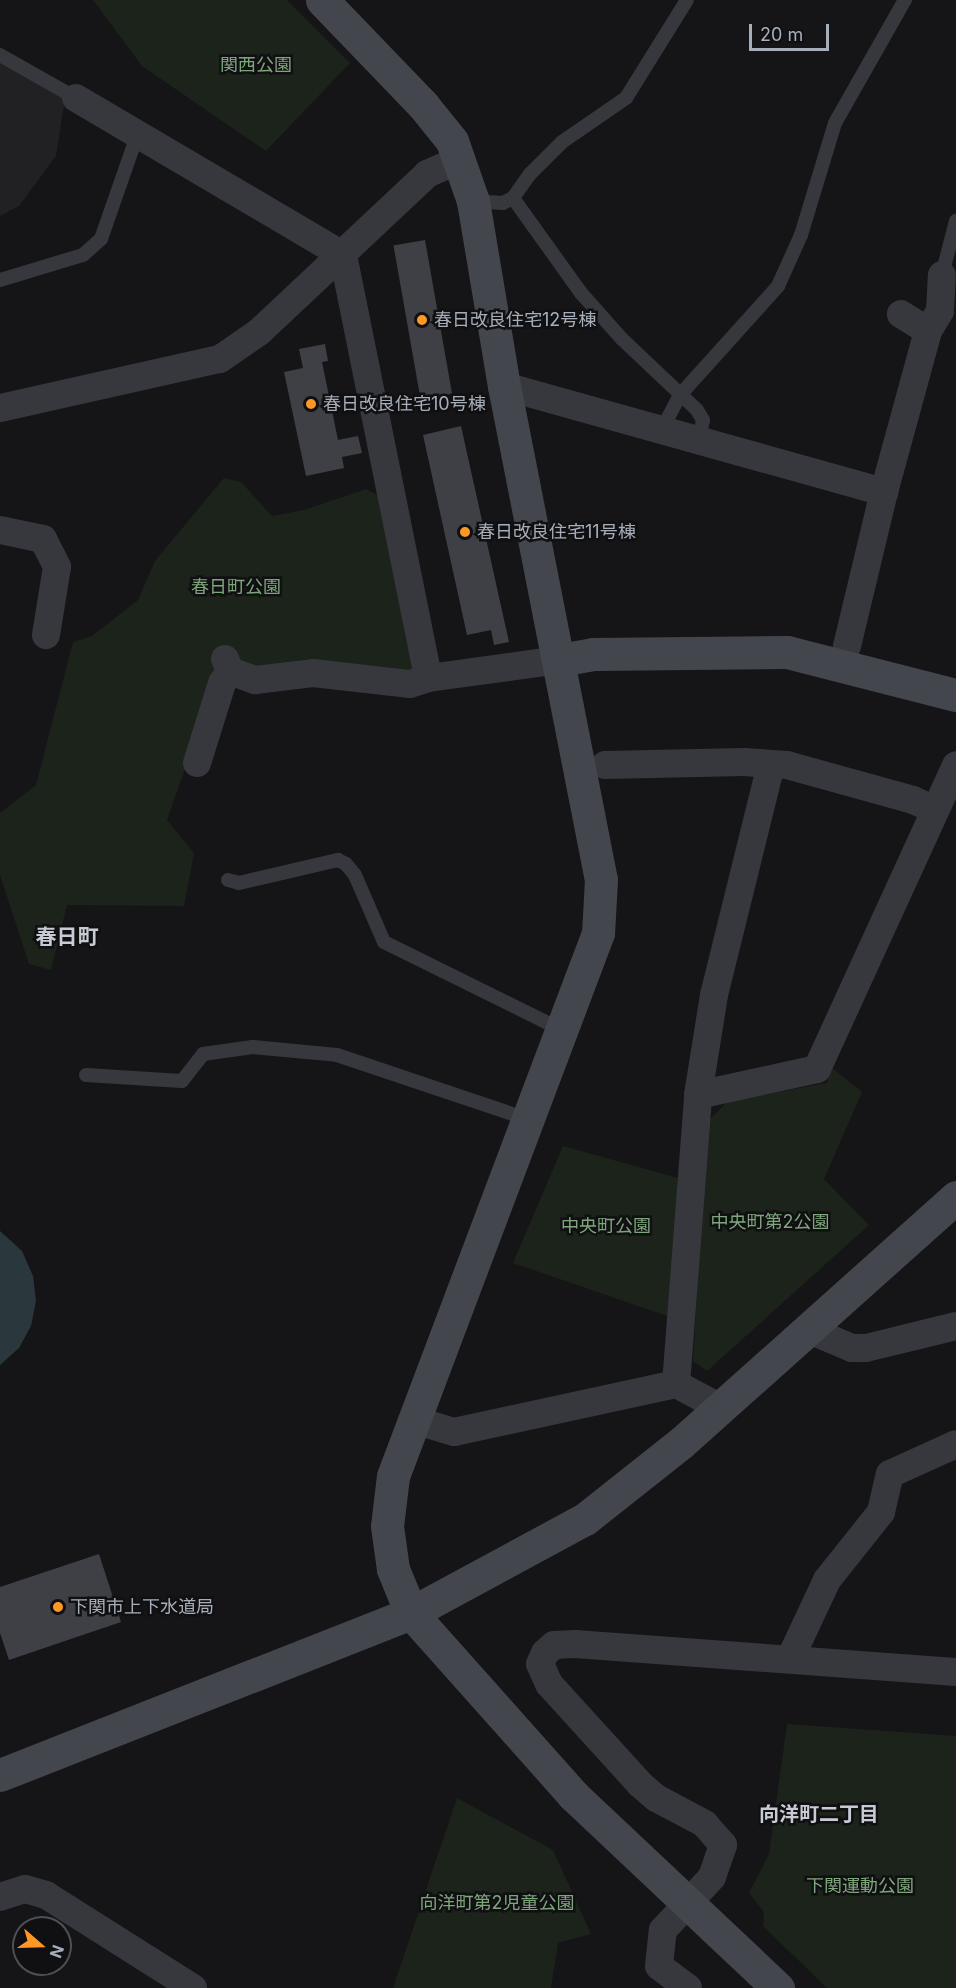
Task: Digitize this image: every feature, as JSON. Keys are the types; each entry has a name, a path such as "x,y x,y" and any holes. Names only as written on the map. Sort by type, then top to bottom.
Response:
{"street":[{"path":"322,0 423,105 452,141 473,201 504,387 591,815 602,908 598,933 393,1476 387,1526 393,1569 411,1613 573,1795 778,1988"},
{"path":"76,98 344,255 428,678"},
{"path":"0,408 220,359 259,332 344,255 427,174 460,159"},
{"path":"847,646 884,492 928,331 939,311 942,275"},
{"path":"901,314 928,331"},
{"path":"504,387 884,492"},
{"path":"0,530 43,539 57,567 46,635"},
{"path":"197,763 228,665 255,680 313,673 410,684 428,678 593,654 787,652 956,695"},
{"path":"676,1384 698,1095 714,995 771,764"},
{"path":"605,765 771,764 913,800 935,810"},
{"path":"698,1095 817,1069 956,765"},
{"path":"0,1775 411,1613 585,1519 719,1407 956,1197"},
{"path":"807,1329 852,1348 866,1348 956,1326"},
{"path":"414,1420 454,1432 676,1384 719,1407"},
{"path":"789,1659 827,1580 881,1512 890,1474 956,1444"},
{"path":"688,1988 660,1966 658,1952 663,1930 689,1906 712,1877 723,1845 705,1824 656,1798 640,1785 549,1684 540,1664 554,1645 575,1644 956,1672"},
{"path":"0,1897 25,1889 46,1895 193,1988"},
{"path":"142,1954 172,1988"}],"lane":[{"path":"473,201 503,203 513,198 530,174 562,142 627,98 687,0"},
{"path":"661,431 680,395 778,286 801,235 835,123 905,0"},
{"path":"0,55 76,98"},
{"path":"0,280 83,255 101,239 138,133"},
{"path":"513,198 581,293 622,339 704,420 699,441"},
{"path":"942,275 956,222"},
{"path":"228,880 239,883 338,860 346,864 355,874 384,942 561,1030"},
{"path":"86,1075 182,1081 203,1054 253,1047 337,1056 527,1119"}],"shaded area":[{"path":"0,59 65,99 56,156 19,206 0,216"},
{"path":"0,1231 22,1251 33,1276 36,1301 31,1326 19,1348 0,1365"}],"green space":[{"name":"関西公園","path":"93,0 287,0 350,63 266,151 142,66"},
{"name":"春日町公園","path":"224,478 241,482 272,516 304,510 366,489 383,498 415,667 409,675 218,676 167,820 194,853 184,906 67,905 51,970 29,964 0,875 0,813 36,785 73,642 92,636 138,600 155,561"},
{"name":"中央町第2公園","path":"831,1067 862,1092 824,1179 869,1225 707,1371 693,1361 707,1122 728,1101 827,1083"},
{"name":"中央町公園","path":"563,1146 678,1178 670,1317 513,1263"},
{"name":"下関運動公園","path":"787,1724 956,1736 956,1988 827,1988 763,1926 764,1912 749,1893 769,1854"},
{"name":"向洋町第2児童公園","path":"457,1798 553,1850 591,1934 558,1943 551,1988 393,1988"}],"building":[{"name":"春日改良住宅12号棟","path":"425,240 452,394 421,399 393,246"},
{"name":"春日改良住宅10号棟","path":"325,344 328,361 322,362 338,440 358,436 362,453 342,457 344,468 306,476 284,372 303,368 299,349"},
{"name":"春日改良住宅11号棟","path":"461,426 509,642 494,645 491,630 467,635 423,435"},
{"name":"下関市上下水道局","path":"99,1554 121,1622 9,1660 0,1633 0,1587"}],"place":[{"name":"春日改良住宅12号棟","path":"422,320"},
{"name":"春日改良住宅10号棟","path":"311,404"},
{"name":"春日改良住宅11号棟","path":"465,532"},
{"name":"下関市上下水道局","path":"58,1607"}],"district":[{"name":"春日町","path":"67,937"},
{"name":"向洋町二丁目","path":"819,1814"}]}
